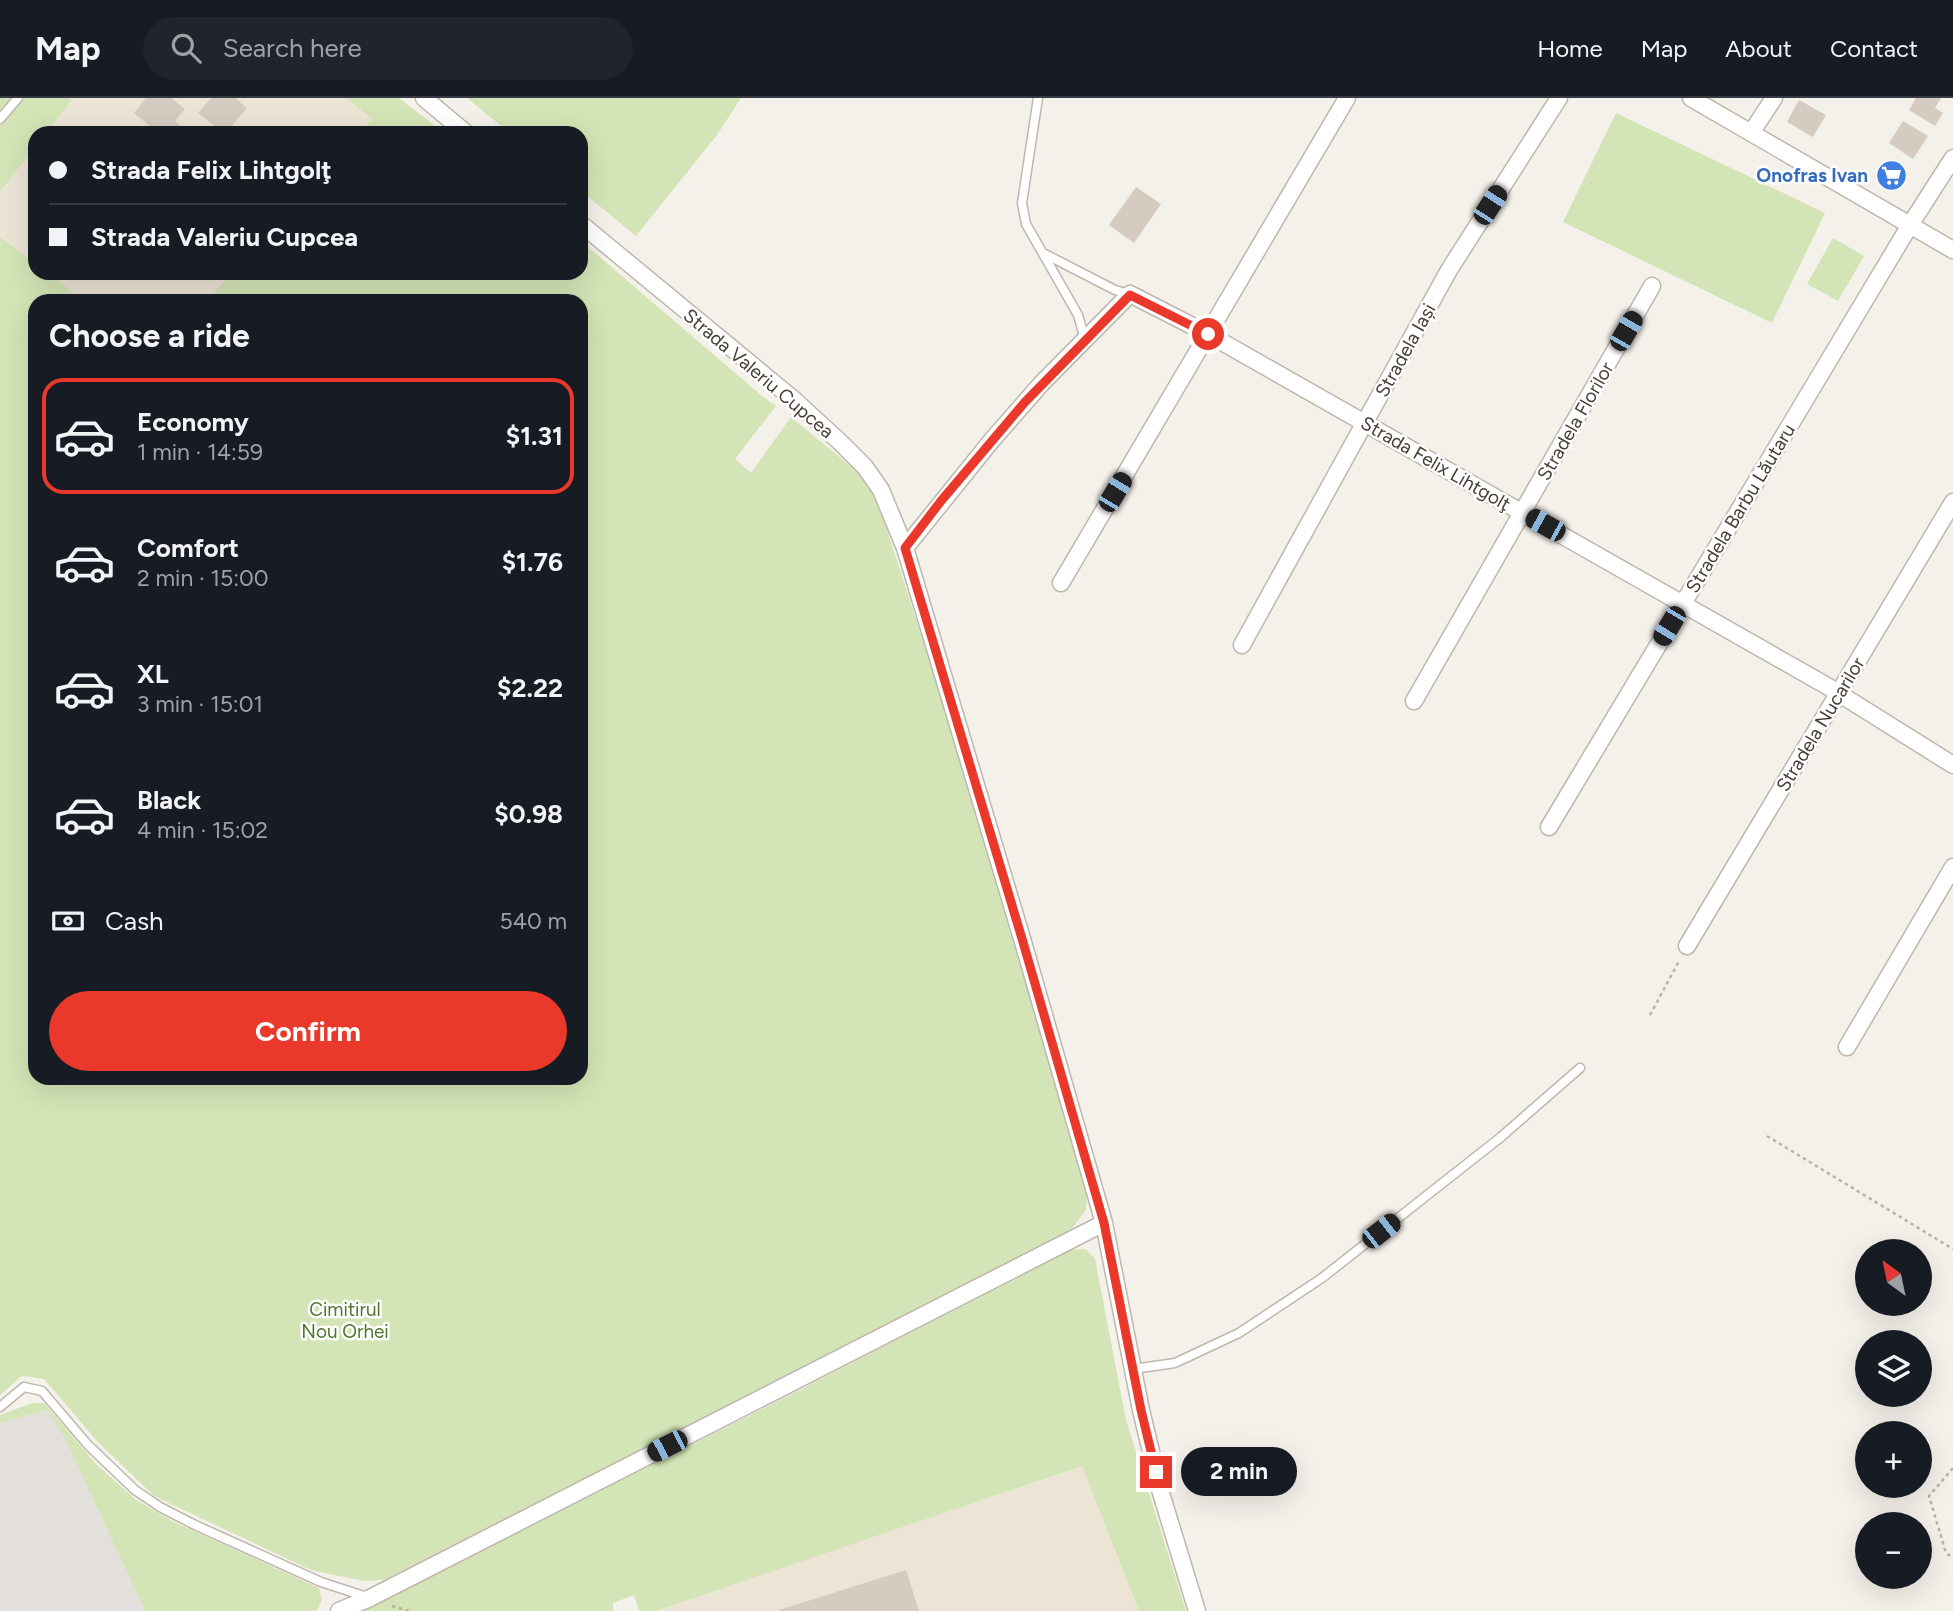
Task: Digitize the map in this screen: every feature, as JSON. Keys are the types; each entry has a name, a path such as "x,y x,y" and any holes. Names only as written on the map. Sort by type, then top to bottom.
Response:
{"street":[{"path":"424,98 458,126"},
{"path":"1061,583 1347,98"},
{"name":"Stradela Iași","path":"1242,645 1449,270 1559,98"},
{"path":"1691,98 1953,250"},
{"path":"1751,133 1774,98"},
{"name":"Stradela Barbu Lăutaru","path":"1549,827 1910,225 1953,158"},
{"name":"Strada Valeriu Cupcea","path":"588,230 792,398 841,442 865,467 881,490 905,548 1104,1223 1161,1493 1197,1611"},
{"name":"Stradela Florilor","path":"1414,701 1653,286"},
{"path":"905,548 1042,383 1130,295"},
{"name":"Strada Felix Lihtgolţ","path":"1130,295 1208,334 1365,422 1838,693 1953,765"},
{"name":"Stradela Nucarilor","path":"1688,946 1953,502"},
{"path":"1847,1047 1953,867"},
{"path":"339,1611 370,1598 1104,1223"}],"lane":[{"path":"0,119 18,98"},
{"path":"1038,98 1022,203 1026,224 1078,315 1085,340"},
{"path":"1045,254 1130,295"},
{"path":"1133,1369 1175,1363 1239,1333 1301,1292 1501,1137 1580,1068"},
{"path":"0,1406 24,1387 42,1391 88,1445 135,1490 160,1507 321,1583 370,1598"}],"path":[{"path":"1650,1015 1688,946"},
{"path":"1767,1136 1953,1249"},
{"path":"1953,1468 1929,1496 1946,1553 1953,1558"}],"shaded area":[{"path":"74,98 346,98 372,119 366,126 52,126"},
{"path":"28,156 28,258 0,237 0,192"},
{"path":"57,280 226,280 212,294 75,294"},
{"path":"47,1410 64,1437 145,1611 0,1611 0,1423"},
{"path":"1082,1466 1139,1611 656,1611"}],"green space":[{"path":"0,98 70,98 72,100 52,126 28,126 28,156 0,192"},
{"path":"346,98 399,98 435,126 366,126 372,119"},
{"path":"467,98 741,98 717,135 636,236 588,197 588,126 501,126"},
{"path":"1616,113 1825,213 1772,323 1563,222"},
{"name":"Cimitirul Nou Orhei","path":"0,237 28,258 28,280 57,280 75,294 28,294 28,1085 588,1085 588,294 212,294 226,280 588,280 588,247 776,406 735,459 751,473 791,417 866,479 880,508 932,669 1087,1191 1086,1210 1069,1232 393,1579 363,1581 311,1570 154,1496 98,1442 44,1379 22,1376 0,1395"},
{"path":"1833,238 1864,256 1838,301 1807,284"},
{"path":"1086,1249 1095,1259 1126,1420 1186,1611 1139,1611 1082,1466 656,1611 639,1611 634,1595 613,1603 613,1611 356,1611 804,1388 1066,1250"},
{"path":"32,1403 44,1403 96,1464 136,1500 174,1522 319,1588 322,1600 318,1609 145,1611 64,1437 47,1410 0,1423 0,1415"}],"building":[{"path":"146,98 171,98 185,109 175,121 181,126 150,126 134,113"},
{"path":"211,98 235,98 247,108 232,126 214,126 198,113"},
{"path":"1916,98 1941,98 1935,108 1943,113 1935,126 1909,110"},
{"path":"1799,100 1826,115 1813,137 1787,122"},
{"path":"1903,121 1928,136 1913,159 1889,143"},
{"path":"1136,187 1161,204 1134,243 1109,225"},
{"path":"906,1570 919,1611 779,1611 779,1610"}],"place":[{"name":"Onofras Ivan","path":"1891,175"}],"route":[{"path":"1156,1472 1104,1223 905,548 1025,402 1130,295 1208,334"}]}
